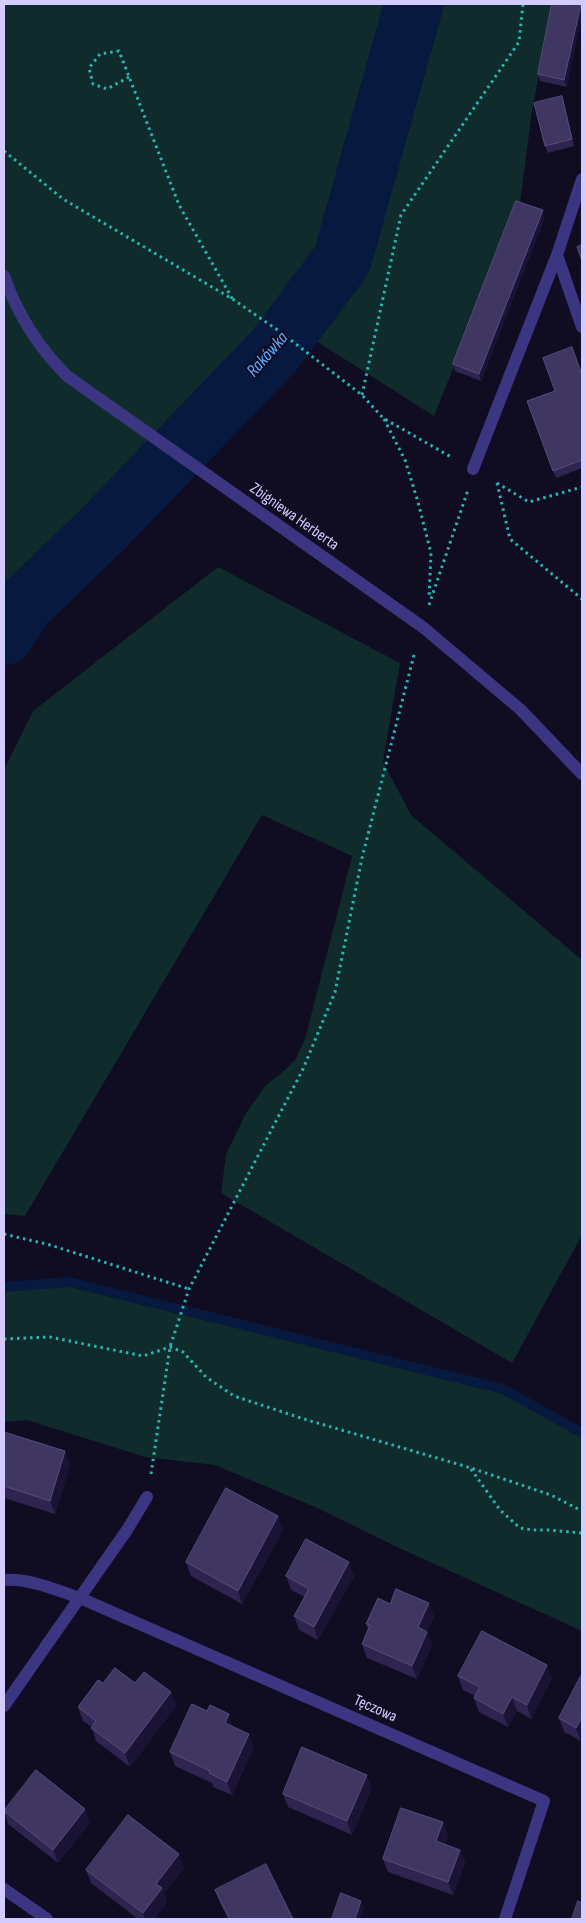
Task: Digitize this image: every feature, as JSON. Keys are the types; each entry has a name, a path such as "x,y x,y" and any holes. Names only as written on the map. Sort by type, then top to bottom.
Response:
{"street":[{"path":"473,469 557,255 582,179"},
{"path":"557,255 582,327"},
{"name":"Zbigniewa Herberta","path":"4,276 22,317 57,366 67,376 424,628 521,710 582,774"},
{"path":"4,1706 127,1530 147,1497"},
{"name":"Tęczowa","path":"4,1580 14,1579 80,1598 544,1801 505,1919"},
{"path":"4,1889 46,1919"}],"path":[{"path":"362,395 401,215 519,42 523,4"},
{"path":"129,77 107,89 93,84 89,68 100,54 119,51 180,205 234,300"},
{"path":"4,152 63,200 234,300 279,331 362,395 384,418 496,483 529,502 582,487"},
{"path":"384,418 405,460 429,545 431,554 429,603"},
{"path":"147,1497 170,1347 189,1289 302,1069 336,992 362,858 413,659 424,628 429,603 466,501 473,469"},
{"path":"496,483 510,539 582,599"},
{"path":"4,1234 50,1245 189,1289"},
{"path":"4,1339 50,1337 143,1356 170,1347 183,1352 206,1376 234,1396 471,1468 551,1495 582,1511"},
{"path":"471,1468 500,1510 520,1528 582,1533"}],"green space":[{"path":"4,4 552,4 532,111 520,203 434,416 294,327 274,351 103,529 24,605 4,636"},
{"path":"218,567 400,663 383,762 411,815 582,960 582,1235 512,1363 221,1193 226,1154 246,1113 266,1085 295,1060 305,1039 352,856 262,815 25,1216 4,1214 4,770 33,711"},
{"path":"69,1282 503,1389 582,1433 582,1631 397,1547 315,1507 215,1465 145,1457 27,1420 4,1422 4,1287"}],"building":[{"path":"552,4 581,4 564,80 538,74"},
{"path":"562,96 572,139 545,146 534,103"},
{"path":"516,201 543,210 479,374 453,364"},
{"path":"582,245 582,261 577,247"},
{"path":"572,347 582,375 582,460 553,471 527,401 555,391 543,358"},
{"path":"4,1432 65,1451 50,1501 4,1486"},
{"path":"226,1488 278,1516 238,1591 186,1562"},
{"path":"306,1539 349,1562 314,1627 294,1616 309,1589 286,1576"},
{"path":"396,1589 429,1603 418,1627 427,1632 412,1666 362,1644 370,1625 366,1624 378,1598 390,1604"},
{"path":"482,1631 547,1665 527,1705 512,1697 503,1714 474,1698 480,1687 458,1676"},
{"path":"115,1668 135,1683 144,1672 171,1692 125,1753 91,1728 96,1721 78,1707 98,1680 103,1683"},
{"path":"581,1676 582,1717 576,1728 559,1718"},
{"path":"192,1704 207,1711 210,1705 229,1714 225,1723 249,1734 227,1782 209,1773 210,1771 170,1752"},
{"path":"302,1747 367,1775 347,1821 283,1794"},
{"path":"36,1770 85,1809 53,1850 4,1811"},
{"path":"401,1808 443,1822 436,1841 460,1850 448,1882 383,1859"},
{"path":"128,1815 179,1854 156,1884 162,1888 143,1913 86,1870"},
{"path":"266,1864 293,1919 230,1919 215,1890"},
{"path":"341,1893 361,1901 355,1919 332,1919"},
{"path":"578,1901 582,1903 582,1919 572,1919"}],"waterway":[{"name":"Rakówka","path":"4,636 24,605 103,529 274,351 342,260 414,4"},
{"path":"4,1287 69,1282 503,1389 582,1433"}]}
